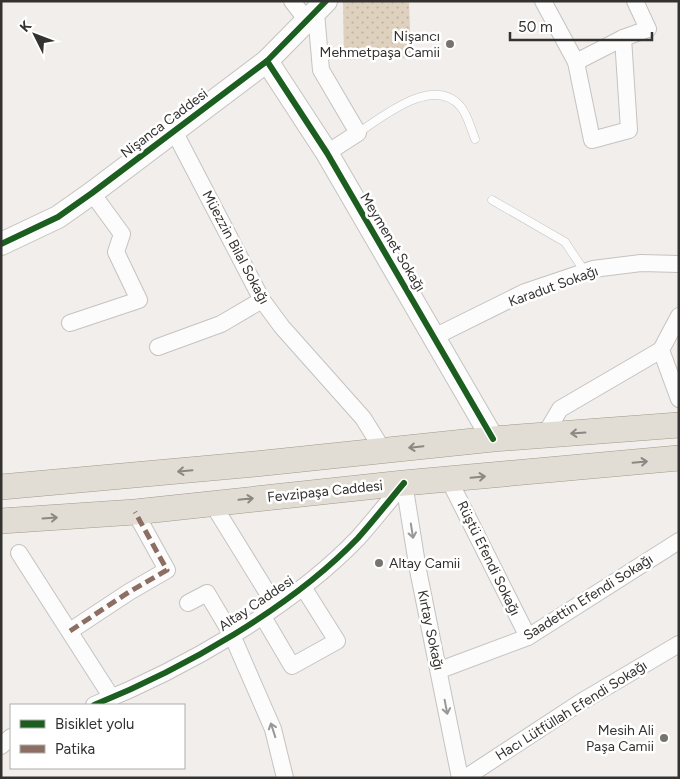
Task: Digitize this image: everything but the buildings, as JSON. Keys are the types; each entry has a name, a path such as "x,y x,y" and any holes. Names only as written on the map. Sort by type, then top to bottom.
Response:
{"main road":[{"path":"1,487 493,439 679,425"},
{"name":"Fevzipaşa Caddesi","path":"1,522 135,512 404,483 679,458"}],"street":[{"path":"292,1 316,12 321,70 358,133 327,153"},
{"path":"543,1 576,62 592,140 629,130 623,38"},
{"path":"576,62 623,38 648,29 635,1"},
{"name":"Nişanca Caddesi","path":"1,244 58,216 92,193 267,61 316,12"},
{"name":"Meymenet Sokağı","path":"267,61 327,153 493,439"},
{"name":"Müezzin Bilal Sokağı","path":"174,130 262,300 288,334 363,418 383,450"},
{"path":"70,323 139,300 116,252 122,234 92,193"},
{"name":"Karadut Sokağı","path":"434,336 525,292 585,272 641,263 679,264"},
{"path":"158,347 221,324 262,300"},
{"path":"544,436 560,409 660,350 679,316"},
{"path":"660,350 679,399"},
{"name":"Rüştü Efendi Sokağı","path":"450,480 528,637"},
{"name":"Altay Caddesi","path":"97,704 165,673 232,635 302,587 357,538 404,483"},
{"name":"Kırtay Sokağı","path":"404,483 418,570 440,670 460,778"},
{"path":"212,503 268,610 292,666 337,642 302,587"},
{"path":"70,631 129,592 167,570 135,512"},
{"name":"Saadettin Efendi Sokağı","path":"440,670 528,637 679,541"},
{"path":"19,553 112,698"},
{"path":"188,603 207,593 232,635 274,729 284,778"},
{"name":"Hacı Lütfüllah Efendi Sokağı","path":"465,778 581,702 679,644"}],"lane":[{"path":"358,133 407,100 431,96 450,98 460,106 475,139"},
{"path":"492,200 565,242 585,272"}],"shaded area":[{"path":"343,1 409,1 411,58 344,60"}],"marked path":[{"path":"70,631 129,592 167,570 135,512"}],"cycle path":[{"path":"1,244 58,217 92,193 267,61 326,1"},
{"path":"267,61 327,153 493,439"},
{"path":"96,704 163,674 199,655 301,589 358,538 404,483"}],"place":[{"name":"Nişancı Mehmetpaşa Camii","path":"450,44"},
{"name":"Altay Camii","path":"379,563"},
{"name":"Mesih Ali Paşa Camii","path":"664,738"}]}
